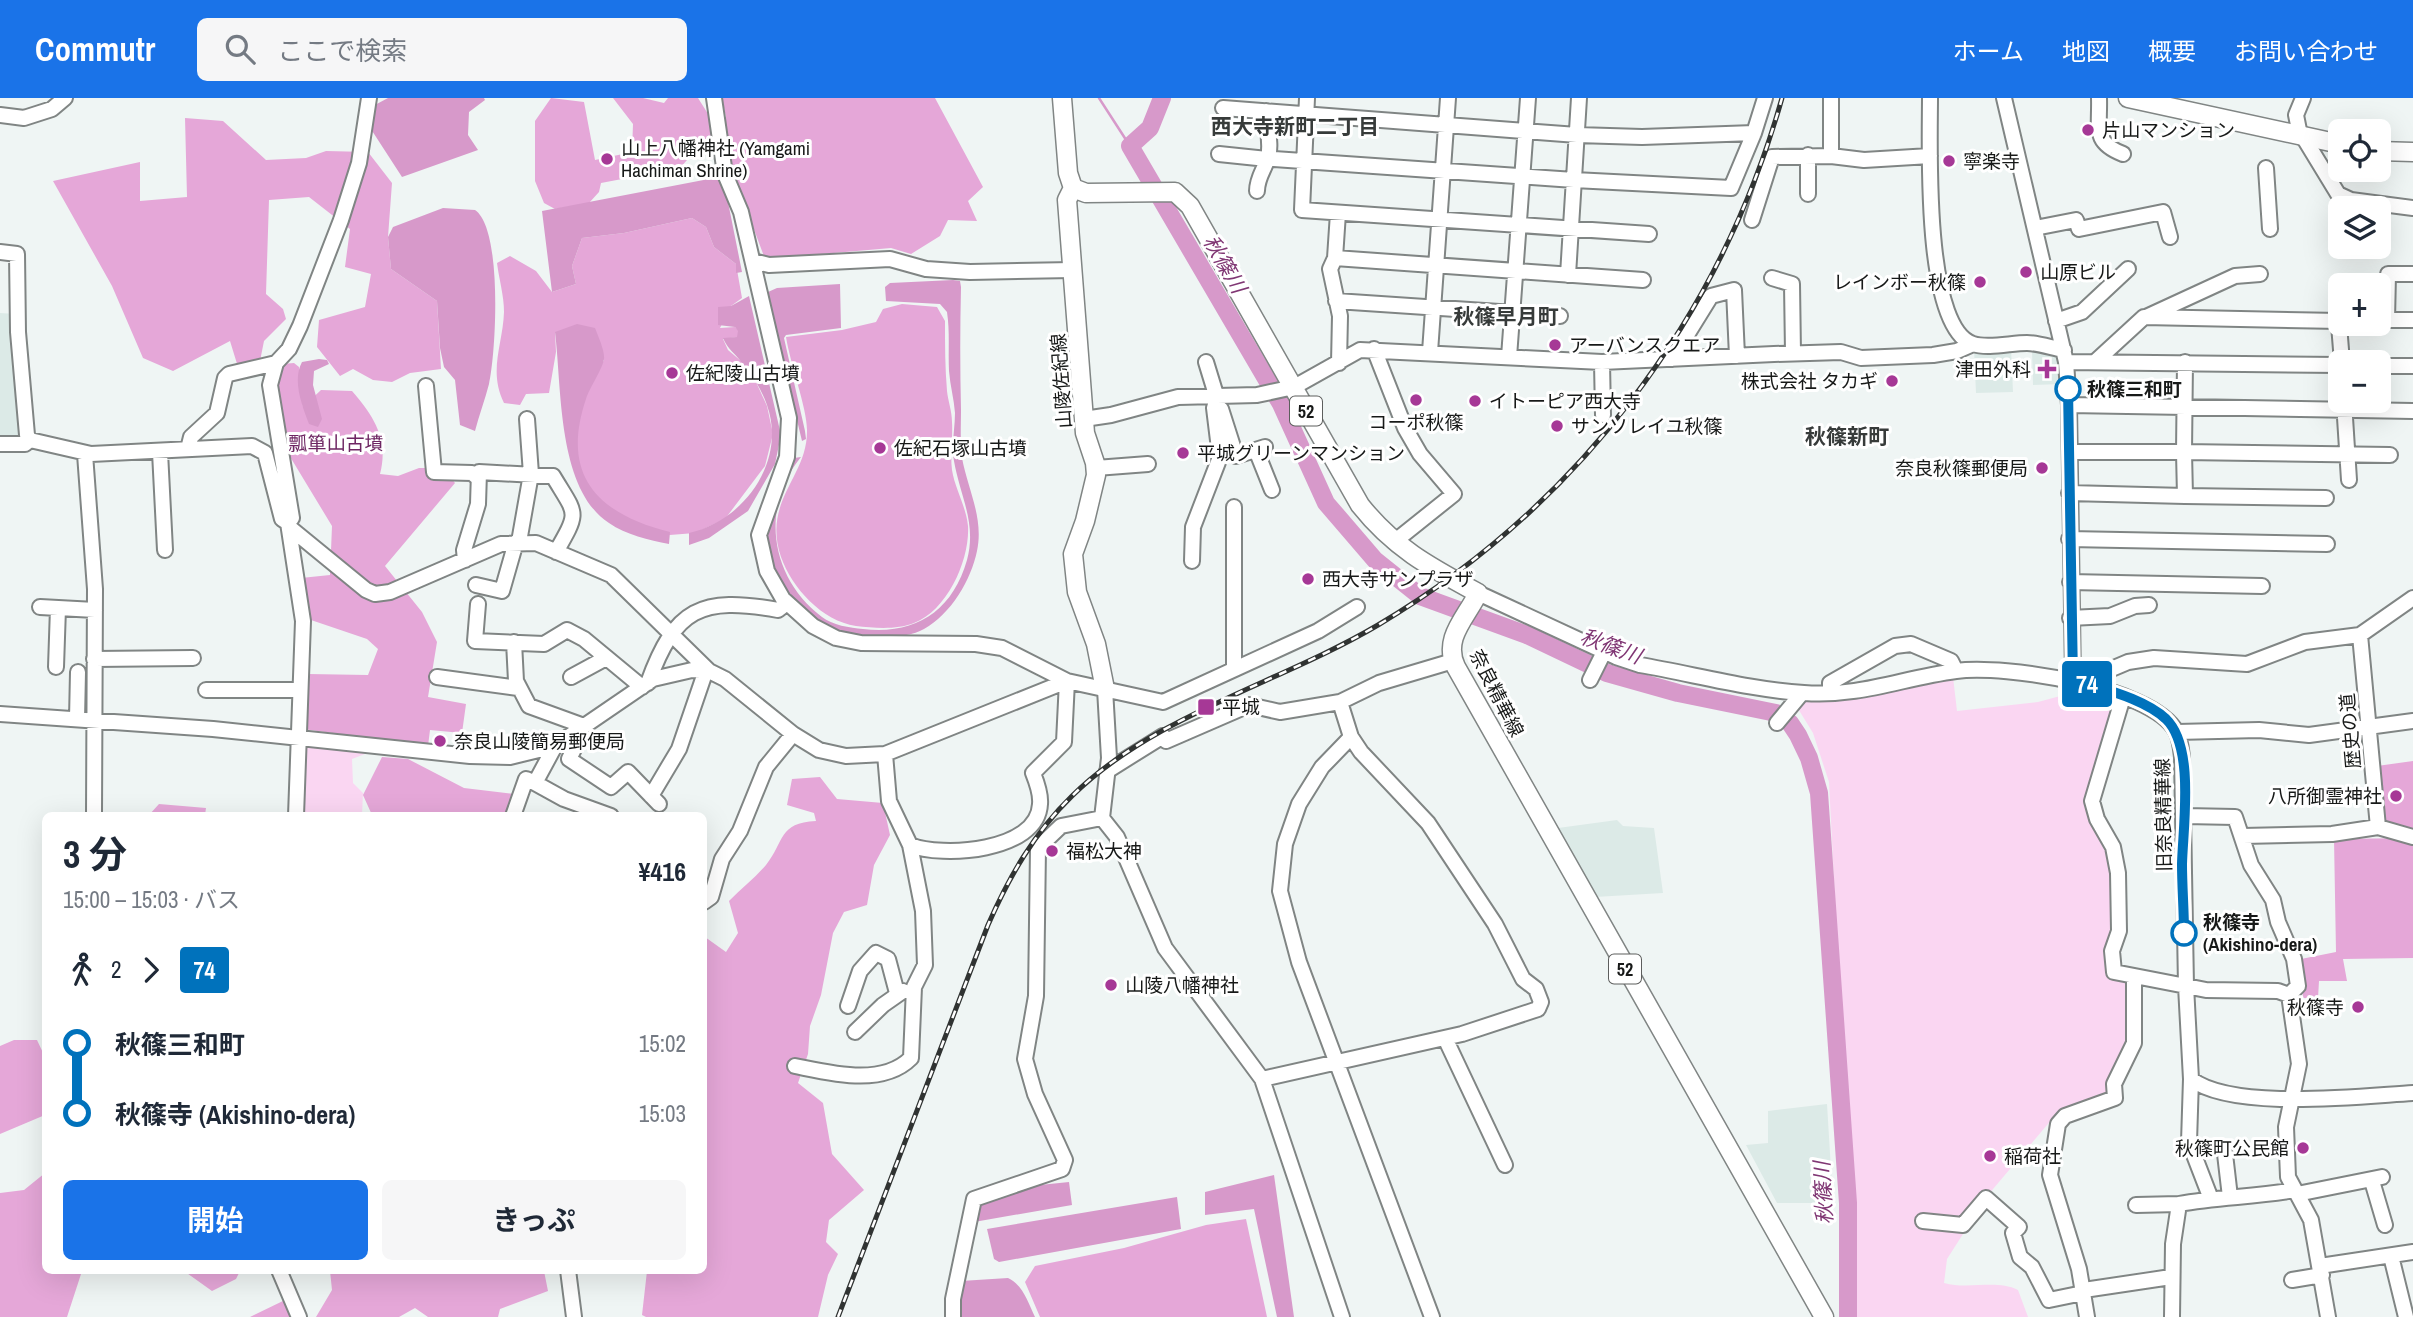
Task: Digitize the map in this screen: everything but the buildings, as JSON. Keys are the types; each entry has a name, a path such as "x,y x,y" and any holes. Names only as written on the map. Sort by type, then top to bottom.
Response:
{"main road":[{"path":"1062,98 1068,173 1073,188"},
{"path":"2128,98 2328,141"},
{"path":"2391,151 2413,152"},
{"name":"52","path":"1073,188 1086,193 1175,192 1190,206 1291,388 1360,505 1394,542 1472,603"},
{"name":"山陵佐紀線","path":"1073,188 1067,200 1085,433 1096,468 1086,521 1073,554 1077,592 1097,645 1105,689"},
{"name":"奈良精華線","path":"1472,603 1454,634 1453,661 1824,1317"}],"street":[{"path":"0,115 24,118 52,109 65,98"},
{"path":"296,812 298,690 303,621 288,525 292,518 270,397 276,363 289,349 300,326 341,220 359,163 369,98"},
{"path":"714,98 725,174 741,212 789,418 787,457 759,535 767,571 787,603 813,626 836,638 861,643 976,644 1002,648 1067,681 1087,683 1163,702 1234,667 1318,631 1357,607"},
{"path":"1307,98 1302,210 1650,234"},
{"path":"1430,352 1448,98"},
{"path":"1509,357 1528,98"},
{"path":"1568,275 1579,98"},
{"path":"1219,154 1521,177 1731,188 1754,134 1765,98"},
{"path":"1831,98 1831,156"},
{"path":"1930,98 1929,176 1941,301 1954,326 1973,344"},
{"path":"2004,98 2065,356 2069,405 2070,618 2073,679 2095,676 2128,662 2154,658 2247,664 2305,642 2361,633 2413,598"},
{"path":"2099,98 2101,142 2123,154"},
{"path":"2303,98 2296,115 2302,136 2342,198 2413,208"},
{"path":"1223,108 1577,135 1642,137 1754,134"},
{"path":"1257,191 1257,181 1271,159 1266,111"},
{"path":"1808,155 1808,194"},
{"path":"1752,220 1772,157 1808,155 1864,160 1930,156"},
{"path":"2266,168 2270,229"},
{"path":"2035,228 2076,220 2079,229 2162,212 2170,237"},
{"path":"1338,213 1335,258 1330,270 1340,316 1339,363"},
{"path":"0,252 17,254 18,332 27,435 30,440 85,454 253,446 263,450 282,519 375,594 390,592 501,544 536,543 611,575 708,671 793,734 819,750 846,756 885,754 1067,681"},
{"path":"1335,258 1643,280"},
{"path":"753,261 769,265 890,259 926,269 970,272 1073,270"},
{"path":"2056,321 2082,312 2128,269"},
{"path":"2095,362 2144,317 2235,276 2259,274"},
{"path":"2391,274 2413,274"},
{"path":"1772,278 1792,284 1793,353"},
{"path":"1672,359 1711,296 1734,290 1737,356"},
{"path":"1336,301 1560,316"},
{"path":"2144,317 2328,321"},
{"path":"2391,320 2413,320"},
{"path":"1084,419 1111,415 1178,397 1257,395 1291,388 1360,350 1374,349 1602,362 1793,353 1841,352 1861,358 1933,355 1957,351 1973,344 2031,343 2065,356 2095,362 2328,364"},
{"path":"1374,349 1405,428 1420,454 1454,494 1394,542"},
{"path":"1206,362 1236,456 1260,449 1272,490"},
{"path":"1602,362 1603,415"},
{"path":"2185,362 2185,496"},
{"path":"188,449 191,438 217,413 229,374 276,363"},
{"path":"2391,366 2413,366"},
{"path":"426,386 434,472 472,473 478,478"},
{"path":"1192,561 1193,527 1220,457 1214,408 1217,398"},
{"path":"2069,405 2184,408 2328,405"},
{"path":"2391,409 2413,411"},
{"path":"2345,413 2349,480"},
{"path":"476,585 502,591 518,542 531,474 527,419"},
{"path":"0,444 25,444 30,440"},
{"path":"160,452 164,550"},
{"path":"2070,452 2390,455"},
{"path":"85,454 95,610 94,812"},
{"path":"1096,468 1148,464"},
{"path":"465,560 464,550 478,504 479,472 553,476 574,512 574,520 556,552"},
{"path":"2069,493 2326,498"},
{"path":"1234,507 1234,667"},
{"path":"2069,539 2327,544"},
{"path":"2070,582 2262,586"},
{"path":"645,685 680,621 702,608 724,603 778,610 787,603"},
{"name":"旧奈良精華線","path":"1472,603 1640,665 1802,693 1856,693 1956,671 1979,670 2073,679 2123,697 2164,717 2177,732 2182,757 2185,816 2182,863 2191,1079 2189,1142 2211,1199"},
{"path":"478,604 475,641 544,644 567,630 645,685"},
{"path":"2070,618 2110,616 2135,606 2149,605"},
{"path":"40,607 95,610"},
{"path":"56,667 58,608"},
{"name":"歴史の道","path":"2361,633 2378,827"},
{"path":"514,642 513,666 518,688 529,706 580,729"},
{"path":"1830,693 1830,683 1895,646 1911,644 1951,661 1956,671"},
{"path":"1590,680 1604,652"},
{"path":"94,659 192,658"},
{"path":"571,677 606,658"},
{"path":"1107,771 1163,736 1166,741 1250,705 1280,712 1339,702 1379,683 1453,661"},
{"path":"0,714 299,737 470,756 510,757 555,746 645,685 673,672 708,671"},
{"path":"580,729 578,741 569,759 611,788 628,772 655,800 679,749 708,671"},
{"path":"77,719 78,672"},
{"path":"437,677 518,688"},
{"path":"910,845 922,850 973,849 1012,842 1022,833 1038,814 1040,805 1033,773 1064,742 1067,734 1063,722 1067,681"},
{"path":"1105,689 1107,771 1102,818 1117,837 1165,948 1262,1079 1342,1317"},
{"path":"206,690 298,690"},
{"path":"1777,723 1802,693"},
{"path":"2123,697 2092,801 2097,819 2113,847 2119,873 2119,931 2112,951 2114,972 2206,990 2278,990 2289,995"},
{"path":"1262,1079 1445,1038 1518,1018 1538,1009 1541,1002 1536,989 1523,979 1495,924 1428,823 1361,752 1351,737 1339,702"},
{"path":"2177,732 2259,730 2309,735 2369,730 2413,721"},
{"path":"707,900 711,897 722,859 740,831 766,767 793,734"},
{"path":"1351,737 1322,767 1299,804 1285,844 1280,891 1299,962 1432,1317"},
{"path":"535,783 555,746"},
{"path":"795,1066 843,1076 874,1074 906,1064 911,1058 914,988 925,965 923,911 910,845 889,801 885,754"},
{"path":"514,812 526,779 600,812"},
{"path":"2185,816 2235,817 2246,852 2269,892 2294,959 2298,986 2289,995"},
{"path":"953,1317 953,1300 974,1199 1062,1169 1065,1160 1035,1094 1025,1059 1036,996 1038,848 1061,826 1102,818"},
{"path":"2242,836 2332,834 2378,827 2413,836"},
{"path":"848,1006 860,971 876,953 888,959 897,993"},
{"path":"2087,1317 2083,1292 2050,1175 2058,1124 2065,1116 2115,1098 2114,1084 2134,1043 2134,976"},
{"path":"855,1032 897,993 914,988"},
{"path":"2289,995 2299,1064 2286,1127 2288,1177 2311,1220 2328,1317"},
{"path":"1445,1038 1505,1165"},
{"path":"2191,1079 2202,1087 2249,1096 2317,1100 2413,1093"},
{"path":"2225,1154 2231,1197"},
{"path":"2136,1205 2258,1197 2377,1179 2385,1225"},
{"path":"1923,1221 1963,1225 1986,1198 2020,1227 2012,1233 2020,1257 2032,1267 2049,1300 2171,1277"},
{"path":"2172,1317 2171,1277 2179,1204"},
{"path":"2292,1280 2321,1271 2413,1252"},
{"path":"2391,1256 2406,1317"},
{"path":"281,1274 299,1317"},
{"path":"569,1274 574,1317"}],"shaded area":[{"path":"388,98 484,98 485,100 469,112 468,135 478,150 402,177 367,123 373,106"},
{"path":"714,178 720,181 726,192 742,272 736,273 736,264 714,247 706,227 692,218 624,233 582,238 572,266 576,284 552,292 542,211"},
{"path":"443,208 475,210 484,222 494,265 492,368 475,431 460,425 455,380 444,367 440,348 437,301 391,269 388,237 393,227"},
{"path":"960,281 961,287 961,446 978,527 979,539 974,562 965,584 951,605 934,623 924,629 901,636 885,637 832,628 808,614 793,599 780,581 768,547 770,512 794,458 801,457 779,498 777,542 791,583 805,601 826,620 847,627 882,630 915,624 929,616 952,594 967,560 970,547 969,522 953,455 955,413 949,371 947,312 940,304 886,301 885,287 890,283"},
{"path":"840,284 841,328 786,335 784,338 805,431 806,439 802,441 767,296 768,292 777,288"},
{"path":"749,296 781,435 775,464 748,511 709,538 689,545 689,533 727,516 743,502 766,467 771,447 772,426 765,399 760,388 723,338 737,337 738,331 735,327 718,325 718,307 731,306"},
{"path":"0,313 16,314 24,437 0,440"},
{"path":"577,324 595,328 604,356 586,399 579,426 578,450 582,470 591,488 605,502 623,514 670,532 669,544 630,534 609,523 592,507 580,487 565,436 555,332"},
{"path":"2011,348 2013,392 1976,393 1974,349"},
{"name":"津田外科","path":"2032,350 2062,355 2062,384 2033,385"},
{"path":"327,360 329,364 314,371 313,385 322,419 318,427 309,424 299,393 298,377 302,362"},
{"path":"1953,677 1957,711 2038,702 2064,695 2112,701 2115,706 2089,801 2109,848 2117,905 2108,953 2109,979 2127,979 2129,1042 2115,1068 2106,1094 2058,1112 1988,1195 1947,1259 1944,1283 2001,1285 2018,1290 2028,1317 1853,1317 1852,1232 1829,782 1813,733 1797,707 1802,698 1863,698"},
{"path":"301,741 366,748 365,754 352,759 353,783 363,793 362,812 296,812"},
{"path":"1617,820 1623,826 1654,828 1663,893 1595,897 1558,828"},
{"path":"1827,1104 1833,1203 1777,1203 1746,1145 1768,1143 1768,1111"},
{"path":"1274,1175 1294,1317 1277,1317 1254,1209 1205,1215 1205,1192"},
{"path":"1069,1182 1072,1205 974,1222 978,1200 1040,1185"},
{"path":"1177,1197 1181,1229 999,1262 994,1259 987,1229"},
{"path":"1008,1278 1021,1289 1035,1317 957,1317 961,1281"}],"green space":[{"path":"551,98 584,102 595,160 632,152 633,124 613,98 643,98 664,103 668,98 698,98 710,117 726,117 722,98 935,98 983,187 968,201 977,221 948,220 940,236 911,254 891,248 765,259 730,165 709,135 680,168 601,183 599,192 589,203 555,209 544,203 535,181 535,121"},
{"path":"185,118 223,121 266,160 306,158 326,151 368,152 392,183 388,237 391,269 437,301 441,369 410,373 392,382 373,380 353,369 340,376 317,347 319,320 365,307 371,274 345,267 350,229 309,197 269,200 266,294 283,309 286,319 264,341 259,366 238,367 230,341 173,371 143,358 112,286 53,181 140,162 140,201 187,197"},
{"path":"692,218 706,227 714,247 736,264 742,298 731,306 720,328 735,327 739,331 738,337 723,339 728,350 741,361 756,382 767,406 773,434 765,466 725,519 695,533 657,536 618,519 583,483 568,427 604,360 555,332 556,352 549,393 526,394 520,405 504,403 497,380 504,312 497,263 510,256 536,271 552,292 576,284 572,266 582,238 624,233"},
{"path":"902,304 937,307 945,321 946,382 952,418 952,470 967,519 968,539 961,568 947,595 926,616 900,627 856,626 831,617 810,601 793,580 781,557 777,520 781,504 801,462 807,430 786,337 842,330 876,322 883,309"},
{"name":"瓢箪山古墳","path":"294,363 299,367 303,407 321,390 352,391 360,400 373,419 381,439 383,450 380,474 398,476 419,468 443,468 455,483 385,566 422,612 437,642 428,697 466,704 462,733 430,730 428,746 303,729 308,674 368,675 378,649 367,639 308,619 301,578 330,575 332,526 289,455 276,376 282,364"},
{"path":"382,757 408,759 464,788 515,794 514,812 371,812 363,795"},
{"name":"八所御霊神社","path":"2413,761 2413,833 2381,827 2377,766"},
{"path":"820,777 837,799 883,803 890,835 874,865 867,905 844,912 833,933 821,995 810,1026 808,1054 798,1083 823,1103 832,1154 864,1190 829,1220 826,1242 838,1254 828,1275 818,1317 646,1317 642,1315 647,1274 707,1274 707,938 726,952 738,933 729,901 766,865 788,829 804,822 816,821 814,813 787,805 792,779"},
{"path":"159,804 206,808 205,812 152,812"},
{"path":"2413,838 2413,958 2343,959 2347,981 2319,981 2318,998 2303,998 2301,959 2336,952 2334,839"},
{"path":"14,1040 37,1040 42,1051 42,1116 0,1134 0,1046"},
{"path":"42,1175 42,1274 81,1274 67,1317 0,1317 0,1193 24,1190"},
{"path":"1246,1219 1267,1317 1040,1317 1025,1282 1035,1266 1124,1248 1206,1225"},
{"path":"188,1274 238,1274 236,1279 212,1291"},
{"path":"330,1274 545,1274 548,1291 500,1309 498,1317 428,1317 415,1308 399,1317 316,1317 332,1290"},
{"path":"285,1300 300,1317 250,1317"}],"waterway":[{"path":"1099,98 1130,146"},
{"name":"秋篠川","path":"1162,98 1150,128 1130,146 1281,404 1326,503 1375,560 1420,596 1527,635 1607,673 1678,693 1776,713 1790,723 1798,735 1809,758 1819,793 1848,1203 1848,1317"}],"railway":[{"path":"838,1317 988,925 1034,840 1072,796 1105,768 1141,743 1219,702 1340,646 1378,625 1450,578 1516,524 1576,465 1631,400 1679,331 1721,257 1755,179 1782,98"}],"bus line":[{"name":"74","path":"2068,389 2073,679 2144,706 2164,717 2177,732 2182,757 2185,816 2182,863 2184,933"}],"place":[{"name":"片山マンション","path":"2088,130"},
{"name":"山上八幡神社 (Yamgami Hachiman Shrine)","path":"607,159"},
{"name":"寧楽寺","path":"1949,161"},
{"name":"山原ビル","path":"2026,272"},
{"name":"レインボー秋篠","path":"1980,282"},
{"name":"アーバンスクエア","path":"1555,345"},
{"name":"津田外科","path":"2047,369"},
{"name":"佐紀陵山古墳","path":"672,373"},
{"name":"株式会社 タカギ","path":"1892,381"},
{"name":"秋篠三和町","path":"2068,389"},
{"name":"コーポ秋篠","path":"1416,400"},
{"name":"イトーピア西大寺","path":"1475,401"},
{"name":"サンソレイユ秋篠","path":"1557,426"},
{"name":"佐紀石塚山古墳","path":"880,448"},
{"name":"平城グリーンマンション","path":"1183,453"},
{"name":"奈良秋篠郵便局","path":"2042,468"},
{"name":"西大寺サンプラザ","path":"1308,579"},
{"name":"平城","path":"1206,707"},
{"name":"奈良山陵簡易郵便局","path":"440,741"},
{"name":"八所御霊神社","path":"2396,796"},
{"name":"福松大神","path":"1052,851"},
{"name":"秋篠寺 (Akishino-dera)","path":"2184,933"},
{"name":"山陵八幡神社","path":"1111,985"},
{"name":"秋篠寺","path":"2358,1007"},
{"name":"秋篠町公民館","path":"2303,1148"},
{"name":"稲荷社","path":"1990,1156"}],"district":[{"name":"西大寺新町二丁目","path":"1295,126"},
{"name":"秋篠早月町","path":"1506,316"},
{"name":"秋篠新町","path":"1847,436"}]}
